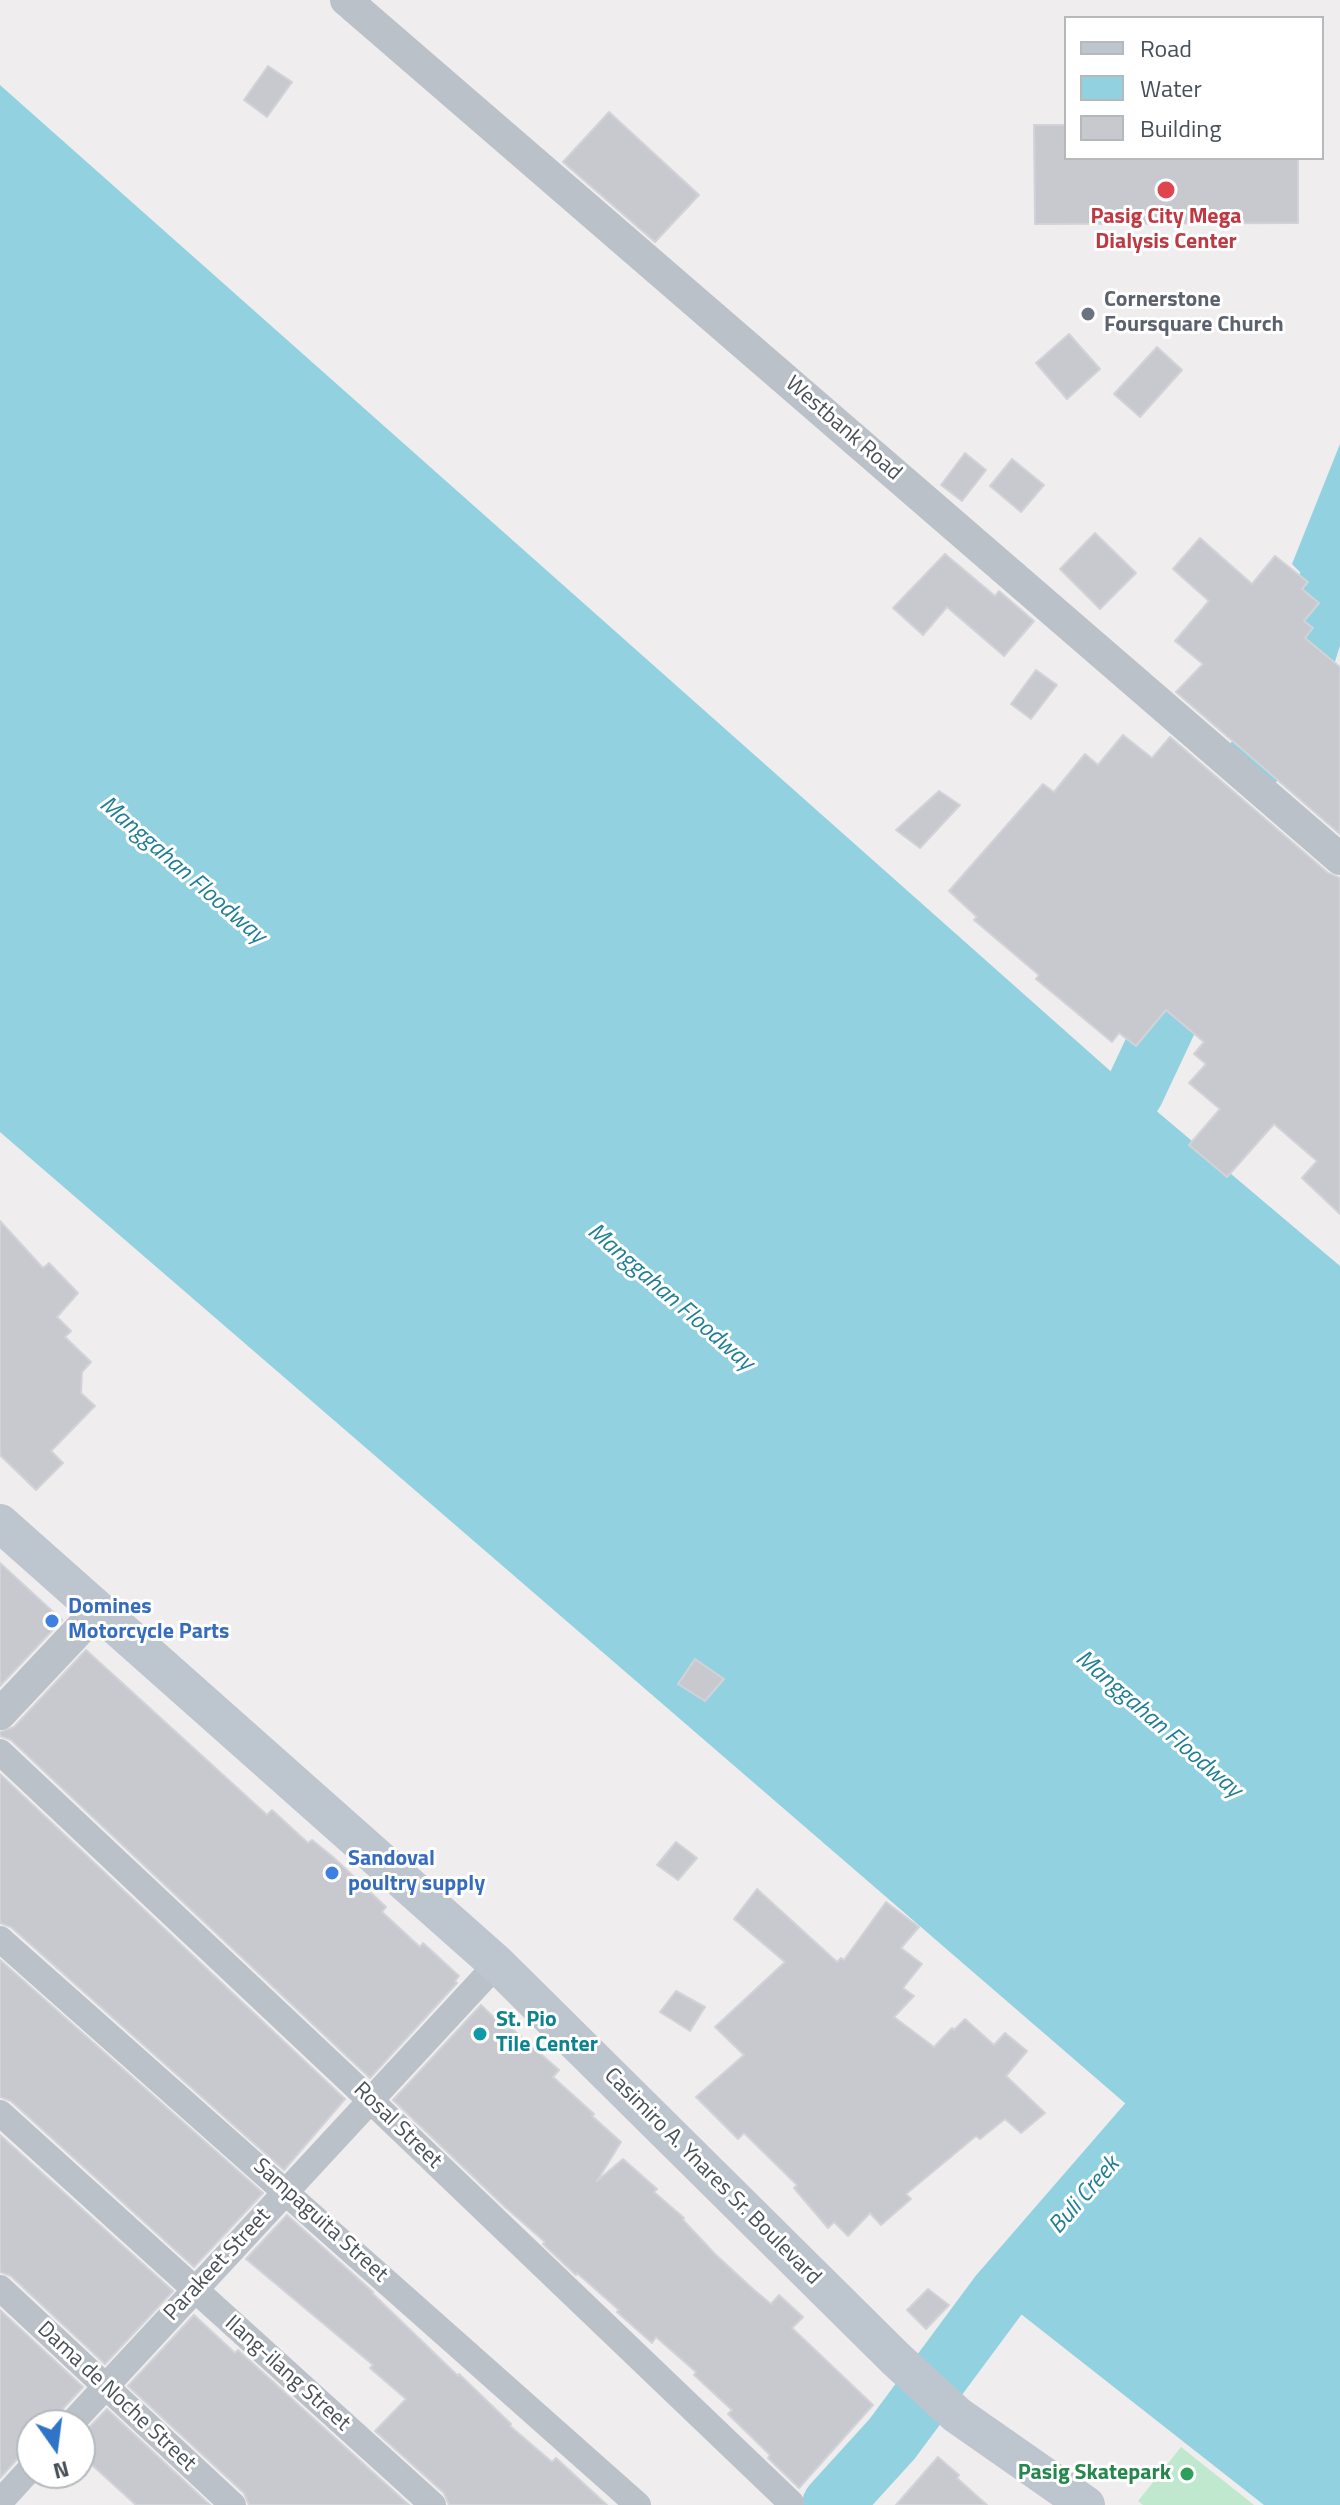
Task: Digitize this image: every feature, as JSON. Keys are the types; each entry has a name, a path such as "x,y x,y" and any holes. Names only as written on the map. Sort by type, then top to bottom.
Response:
{"main road":[{"name":"Casimiro A. Ynares Sr. Boulevard","path":"0,1523 497,1964 896,2359 957,2415 1086,2505"}],"street":[{"name":"Westbank Road","path":"346,0 1340,859"},
{"path":"0,1714 98,1610"},
{"name":"Rosal Street","path":"0,1752 791,2503"},
{"name":"Sampaguita Street","path":"0,1939 638,2505"},
{"name":"Parakeet Street","path":"84,2409 497,1964"},
{"name":"Ilang-ilang Street","path":"0,2113 433,2505"},
{"name":"Dama de Noche Street","path":"0,2288 233,2505"},
{"path":"0,2502 16,2484"}],"green space":[{"name":"Pasig Skatepark","path":"1181,2447 1254,2505 1143,2505 1138,2501"}],"water":[{"name":"Manggahan Floodway","path":"0,85 1134,1092 1340,1266 1340,2505 1264,2505 998,2296 1148,2123 0,1132"},
{"path":"1340,444 1340,613 1292,564"}],"building":[{"path":"268,66 292,82 267,117 244,100"},
{"path":"609,112 699,195 655,242 563,162"},
{"name":"Pasig City Mega Dialysis Center","path":"1034,125 1064,125 1064,160 1298,160 1298,223 1035,224"},
{"path":"1069,334 1100,369 1067,399 1036,363"},
{"path":"1157,347 1182,370 1140,417 1114,394"},
{"path":"965,453 986,470 962,501 941,485"},
{"path":"1012,459 1044,485 1021,512 990,486"},
{"path":"1095,533 1136,573 1100,609 1060,569"},
{"path":"1200,538 1252,584 1275,556 1308,582 1302,589 1319,603 1304,621 1313,628 1305,638 1340,667 1340,834 1176,692 1203,664 1175,641 1209,601 1173,569"},
{"path":"945,554 995,596 999,591 1034,621 1004,656 947,607 923,635 893,608"},
{"path":"1036,670 1057,685 1031,719 1011,704"},
{"path":"1123,735 1152,758 1170,737 1328,873 1340,878 1340,1214 1302,1178 1317,1161 1274,1124 1227,1177 1189,1145 1220,1109 1189,1083 1206,1064 1194,1054 1204,1042 1166,1010 1136,1046 1119,1033 1112,1042 1036,979 1039,975 974,920 977,917 949,891 1043,784 1054,792 1085,754 1098,765"},
{"path":"939,791 960,805 920,848 896,830"},
{"path":"0,1221 43,1268 49,1263 78,1293 57,1317 71,1331 65,1337 91,1362 82,1372 81,1393 95,1406 51,1451 63,1463 36,1490 0,1455"},
{"path":"0,1563 62,1620 0,1686"},
{"path":"86,1650 267,1815 272,1810 308,1843 312,1840 333,1857 386,1907 382,1912 420,1947 423,1943 459,1976 455,1981 457,1983 370,2078 11,1740 0,1736 0,1732 14,1727"},
{"path":"695,1659 724,1679 705,1701 678,1684"},
{"path":"0,1774 345,2099 284,2170 11,1927 0,1923"},
{"path":"676,1842 697,1858 678,1880 657,1865"},
{"path":"757,1889 837,1962 841,1958 844,1960 886,1902 919,1927 901,1948 922,1964 903,1988 914,1996 894,2017 934,2047 965,2019 994,2045 1005,2033 1027,2051 1006,2076 1045,2113 1021,2133 1005,2119 980,2139 976,2136 906,2194 911,2199 881,2225 870,2213 848,2236 834,2222 828,2228 794,2188 797,2185 744,2133 738,2139 696,2097 744,2055 715,2027 785,1962 734,1919"},
{"path":"0,1960 263,2193 194,2267 11,2101 0,2097"},
{"path":"676,1991 705,2007 690,2031 660,2012"},
{"path":"481,2005 507,2030 510,2027 559,2070 553,2077 621,2142 597,2181 623,2159 657,2189 654,2192 684,2218 716,2255 753,2289 771,2304 779,2295 803,2317 792,2328 873,2405 799,2488 728,2414 732,2410 694,2375 696,2372 656,2337 652,2343 617,2312 619,2310 576,2275 543,2244 545,2242 393,2100"},
{"path":"0,2135 173,2291 105,2364 11,2276 0,2272"},
{"path":"287,2215 373,2292 510,2426 552,2462 556,2458 607,2505 449,2505 444,2493 375,2431 406,2399 370,2368 373,2365 246,2259"},
{"path":"928,2289 949,2305 926,2329 907,2310"},
{"path":"0,2310 83,2387 63,2409 16,2409 16,2460 0,2478"},
{"path":"194,2315 235,2353 238,2350 409,2505 249,2505 244,2493 128,2386"},
{"path":"107,2409 210,2505 136,2505 96,2469 96,2420"},
{"path":"938,2457 959,2475 957,2478 987,2505 896,2505"}],"waterway":[{"path":"1252,764 1309,692 1297,682 1340,547"},
{"path":"1134,1092 1181,992 1162,968 1178,947"},
{"name":"Buli Creek","path":"832,2505 892,2439 998,2296 1148,2123 1340,2029"}],"place":[{"name":"Pasig City Mega Dialysis Center","path":"1166,190"},
{"name":"Cornerstone Foursquare Church","path":"1088,314"},
{"name":"Domines Motorcycle Parts","path":"52,1621"},
{"name":"Sandoval poultry supply","path":"332,1873"},
{"name":"St. Pio Tile Center","path":"480,2034"},
{"name":"Pasig Skatepark","path":"1187,2474"}]}
